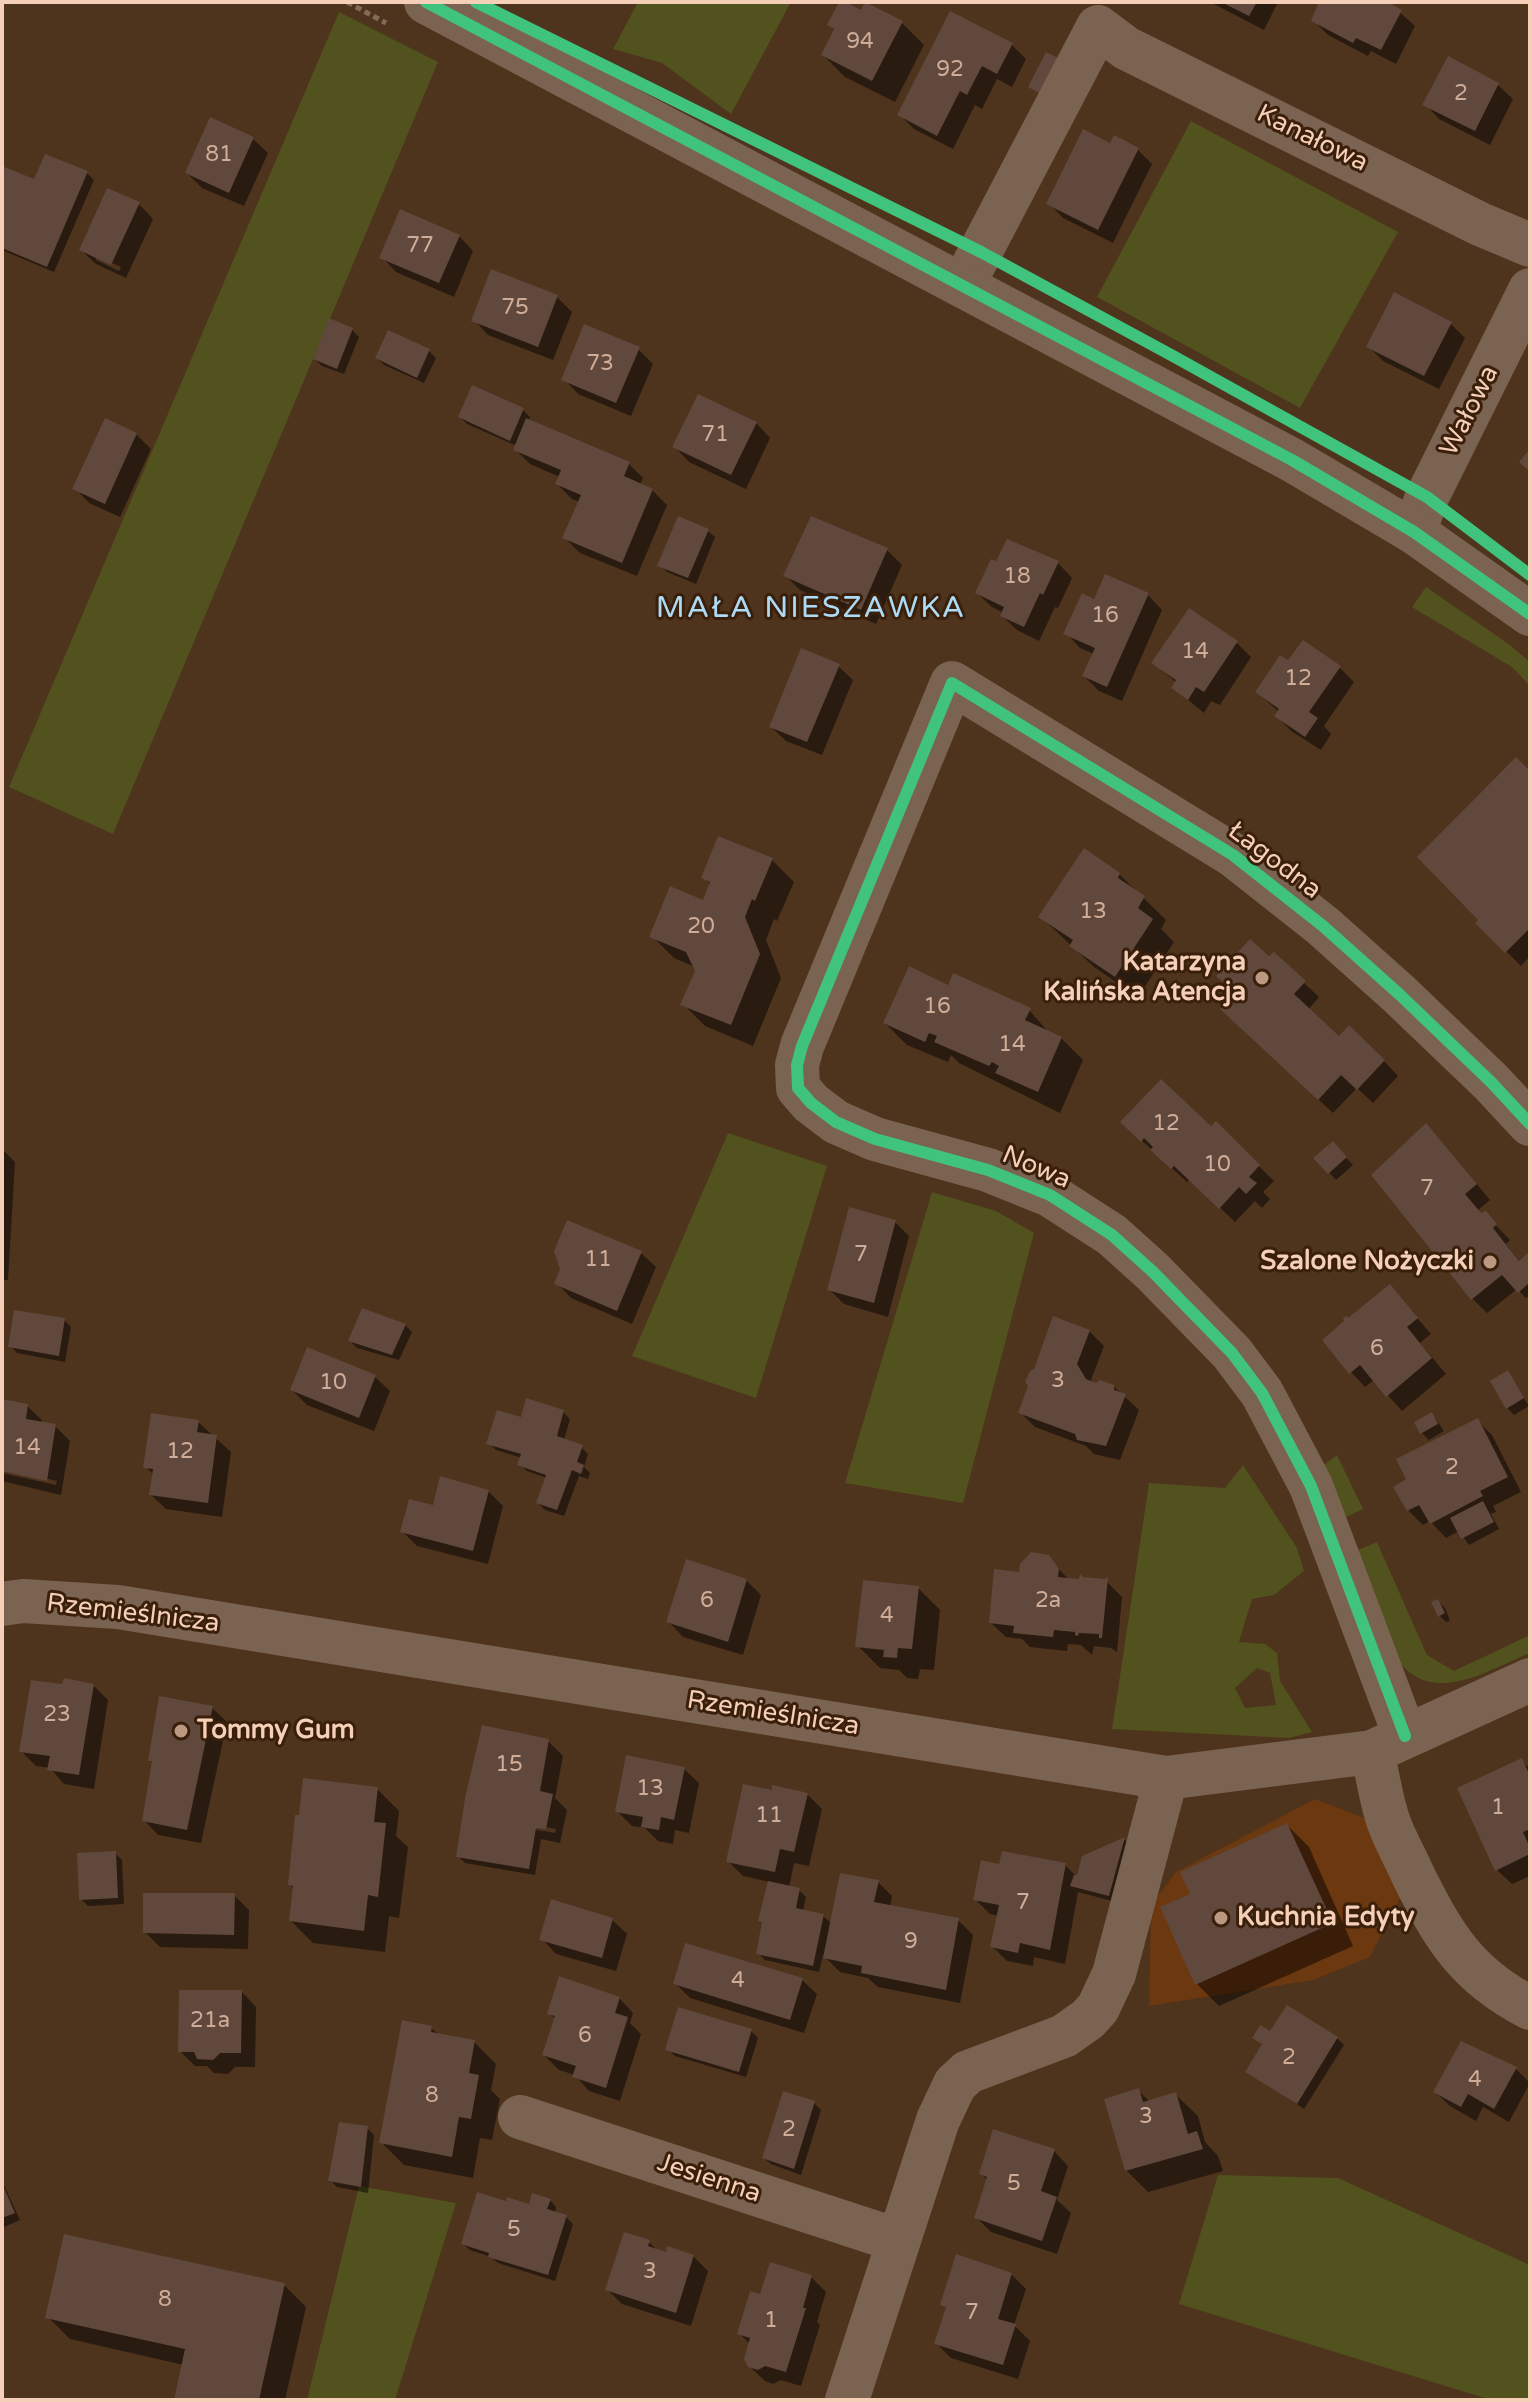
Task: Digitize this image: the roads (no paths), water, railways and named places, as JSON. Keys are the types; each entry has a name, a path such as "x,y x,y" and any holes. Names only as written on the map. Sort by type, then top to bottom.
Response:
{"street":[{"path":"426,2 1292,460 1414,532 1530,614"},
{"name":"Kanałowa","path":"963,285 1098,27 1126,48 1480,224 1530,245"},
{"name":"Wałowa","path":"1414,532 1427,497 1530,290"},
{"name":"Łagodna","path":"952,683 1233,855 1323,926 1399,994 1530,1124"},
{"name":"Nowa","path":"952,683 802,1046 797,1065 798,1088 811,1103 836,1122 875,1139 988,1170 1050,1195 1112,1235 1198,1316 1232,1353 1262,1393 1305,1474 1389,1744"},
{"name":"Rzemieślnicza","path":"2,1604 23,1601 118,1607 1166,1778 1389,1744 1530,1680"},
{"path":"1389,1744 1388,1823 1433,1915 1453,1948 1478,1974 1505,1995 1530,2008"},
{"path":"847,2400 938,2120 955,2084 977,2068 1064,2036 1098,2008 1114,1974 1166,1778"},
{"name":"Jesienna","path":"520,2117 897,2240"}],"place":[{"name":"Katarzyna Kalińska Atencja","path":"1262,978"},
{"name":"Szalone Nożyczki","path":"1490,1262"},
{"name":"Tommy Gum","path":"181,1731"},
{"name":"Kuchnia Edyty","path":"1221,1918"}],"district":[{"name":"MAŁA NIESZAWKA","path":"811,609"}]}
